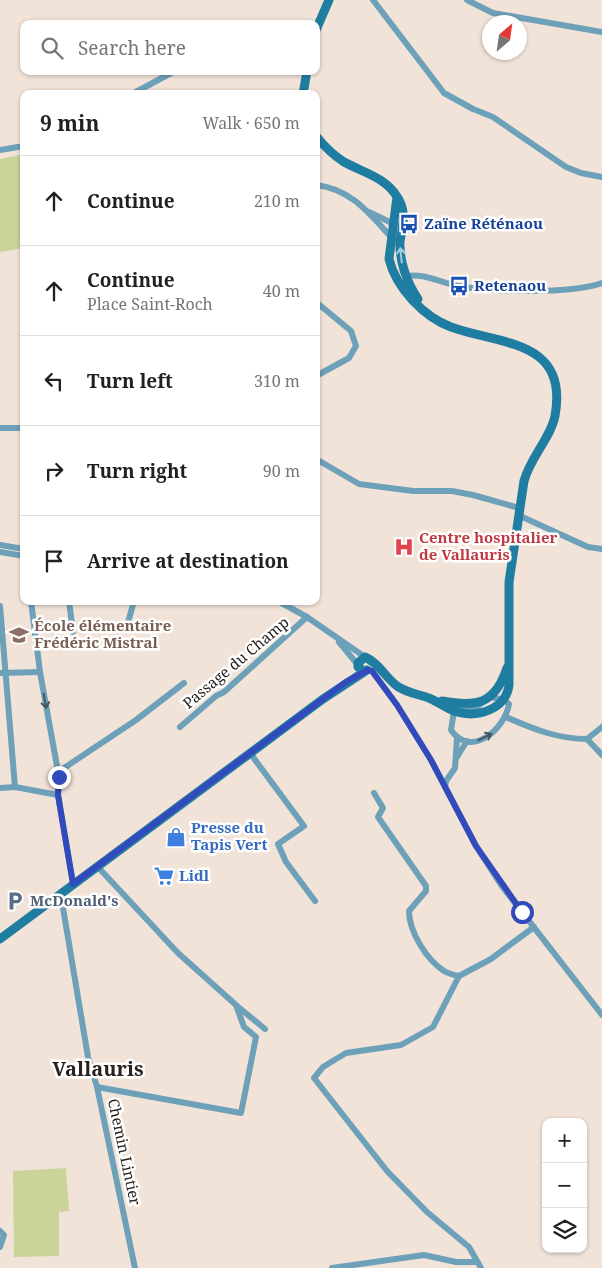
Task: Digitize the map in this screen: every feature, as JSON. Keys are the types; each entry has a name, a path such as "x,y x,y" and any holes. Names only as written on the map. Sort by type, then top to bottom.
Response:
{"main road":[{"path":"320,21 329,0"},
{"path":"304,90 305,75"},
{"path":"320,140 334,155 385,182 401,204 403,217 402,277"},
{"path":"397,198 389,259 402,277 409,296 430,315 450,327 523,346 538,356 554,379 556,396 555,418 528,467 519,512 509,582 508,666 505,700 478,713 454,711 430,698"},
{"path":"0,938 365,666 376,664 390,679 407,692 463,704 487,699 500,685 508,666"}],"street":[{"path":"373,0 444,93 473,109 493,117 566,167 581,173 602,177"},
{"path":"467,0 493,13 602,32"},
{"path":"139,90 168,75"},
{"path":"0,150 20,147"},
{"path":"320,186 330,187 348,194 391,237"},
{"path":"368,212 394,222 402,234"},
{"path":"402,277 421,275 459,286 522,290 573,289 602,283"},
{"path":"320,305 350,331 356,346 349,358 320,374"},
{"path":"0,428 20,428"},
{"path":"320,461 359,484 413,491 452,491 473,495 519,512 588,547 602,549"},
{"path":"0,544 20,548"},
{"path":"0,552 20,555"},
{"path":"31,605 40,672 58,772 58,795 73,884"},
{"path":"70,605 73,632"},
{"path":"127,626 133,605"},
{"path":"285,605 307,617 333,636 365,666 397,705 445,787 476,846 501,885 602,1015"},
{"path":"0,606 3,672 15,787"},
{"name":"Passage du Champ","path":"180,727 303,624 307,617"},
{"path":"333,636 365,666"},
{"path":"3,672 40,672"},
{"path":"58,772 136,720 184,683"},
{"path":"445,787 446,781 455,768 457,757 456,738 451,730 454,711 458,708 476,708 487,699 505,700 506,717 491,736 479,741 467,741 456,738"},
{"path":"506,717 547,734 571,739 587,739 602,727"},
{"path":"587,739 602,755"},
{"path":"457,757 467,741"},
{"path":"250,753 304,826 278,844 286,862 315,901"},
{"path":"0,788 15,787 58,795"},
{"path":"374,793 383,808 378,818 426,886 426,891 409,911 409,922 422,947 440,968 446,973 460,976"},
{"path":"97,866 178,953 265,1029"},
{"name":"Chemin Lintier","path":"59,894 62,902 88,1057 97,1087 135,1268"},
{"path":"479,1265 469,1246 427,1212 387,1171 314,1078 323,1067 346,1053 401,1045 433,1026 460,976 491,959 534,927"},
{"path":"97,1087 241,1113 256,1037 244,1026 236,1005"},
{"path":"0,1231 4,1235 0,1247"},
{"path":"332,1268 424,1256 479,1265"}],"green space":[{"path":"20,155 20,249 0,252 0,159"},
{"path":"66,1168 69,1211 59,1212 59,1256 14,1257 13,1171"}],"place":[{"name":"Zaïne Réténaou","path":"409,224"},
{"name":"Retenaou","path":"459,286"},
{"name":"Centre hospitalier de Vallauris","path":"404,547"},
{"name":"École élémentaire Frédéric Mistral","path":"19,635"},
{"name":"Presse du Tapis Vert","path":"176,837"},
{"name":"Lidl","path":"164,876"},
{"name":"McDonald's","path":"15,901"}],"district":[{"name":"Vallauris","path":"98,1069"}],"route":[{"path":"59,777 58,795 73,884 346,682 364,671 372,671 397,705 431,760 476,846 501,885 522,912"}]}
